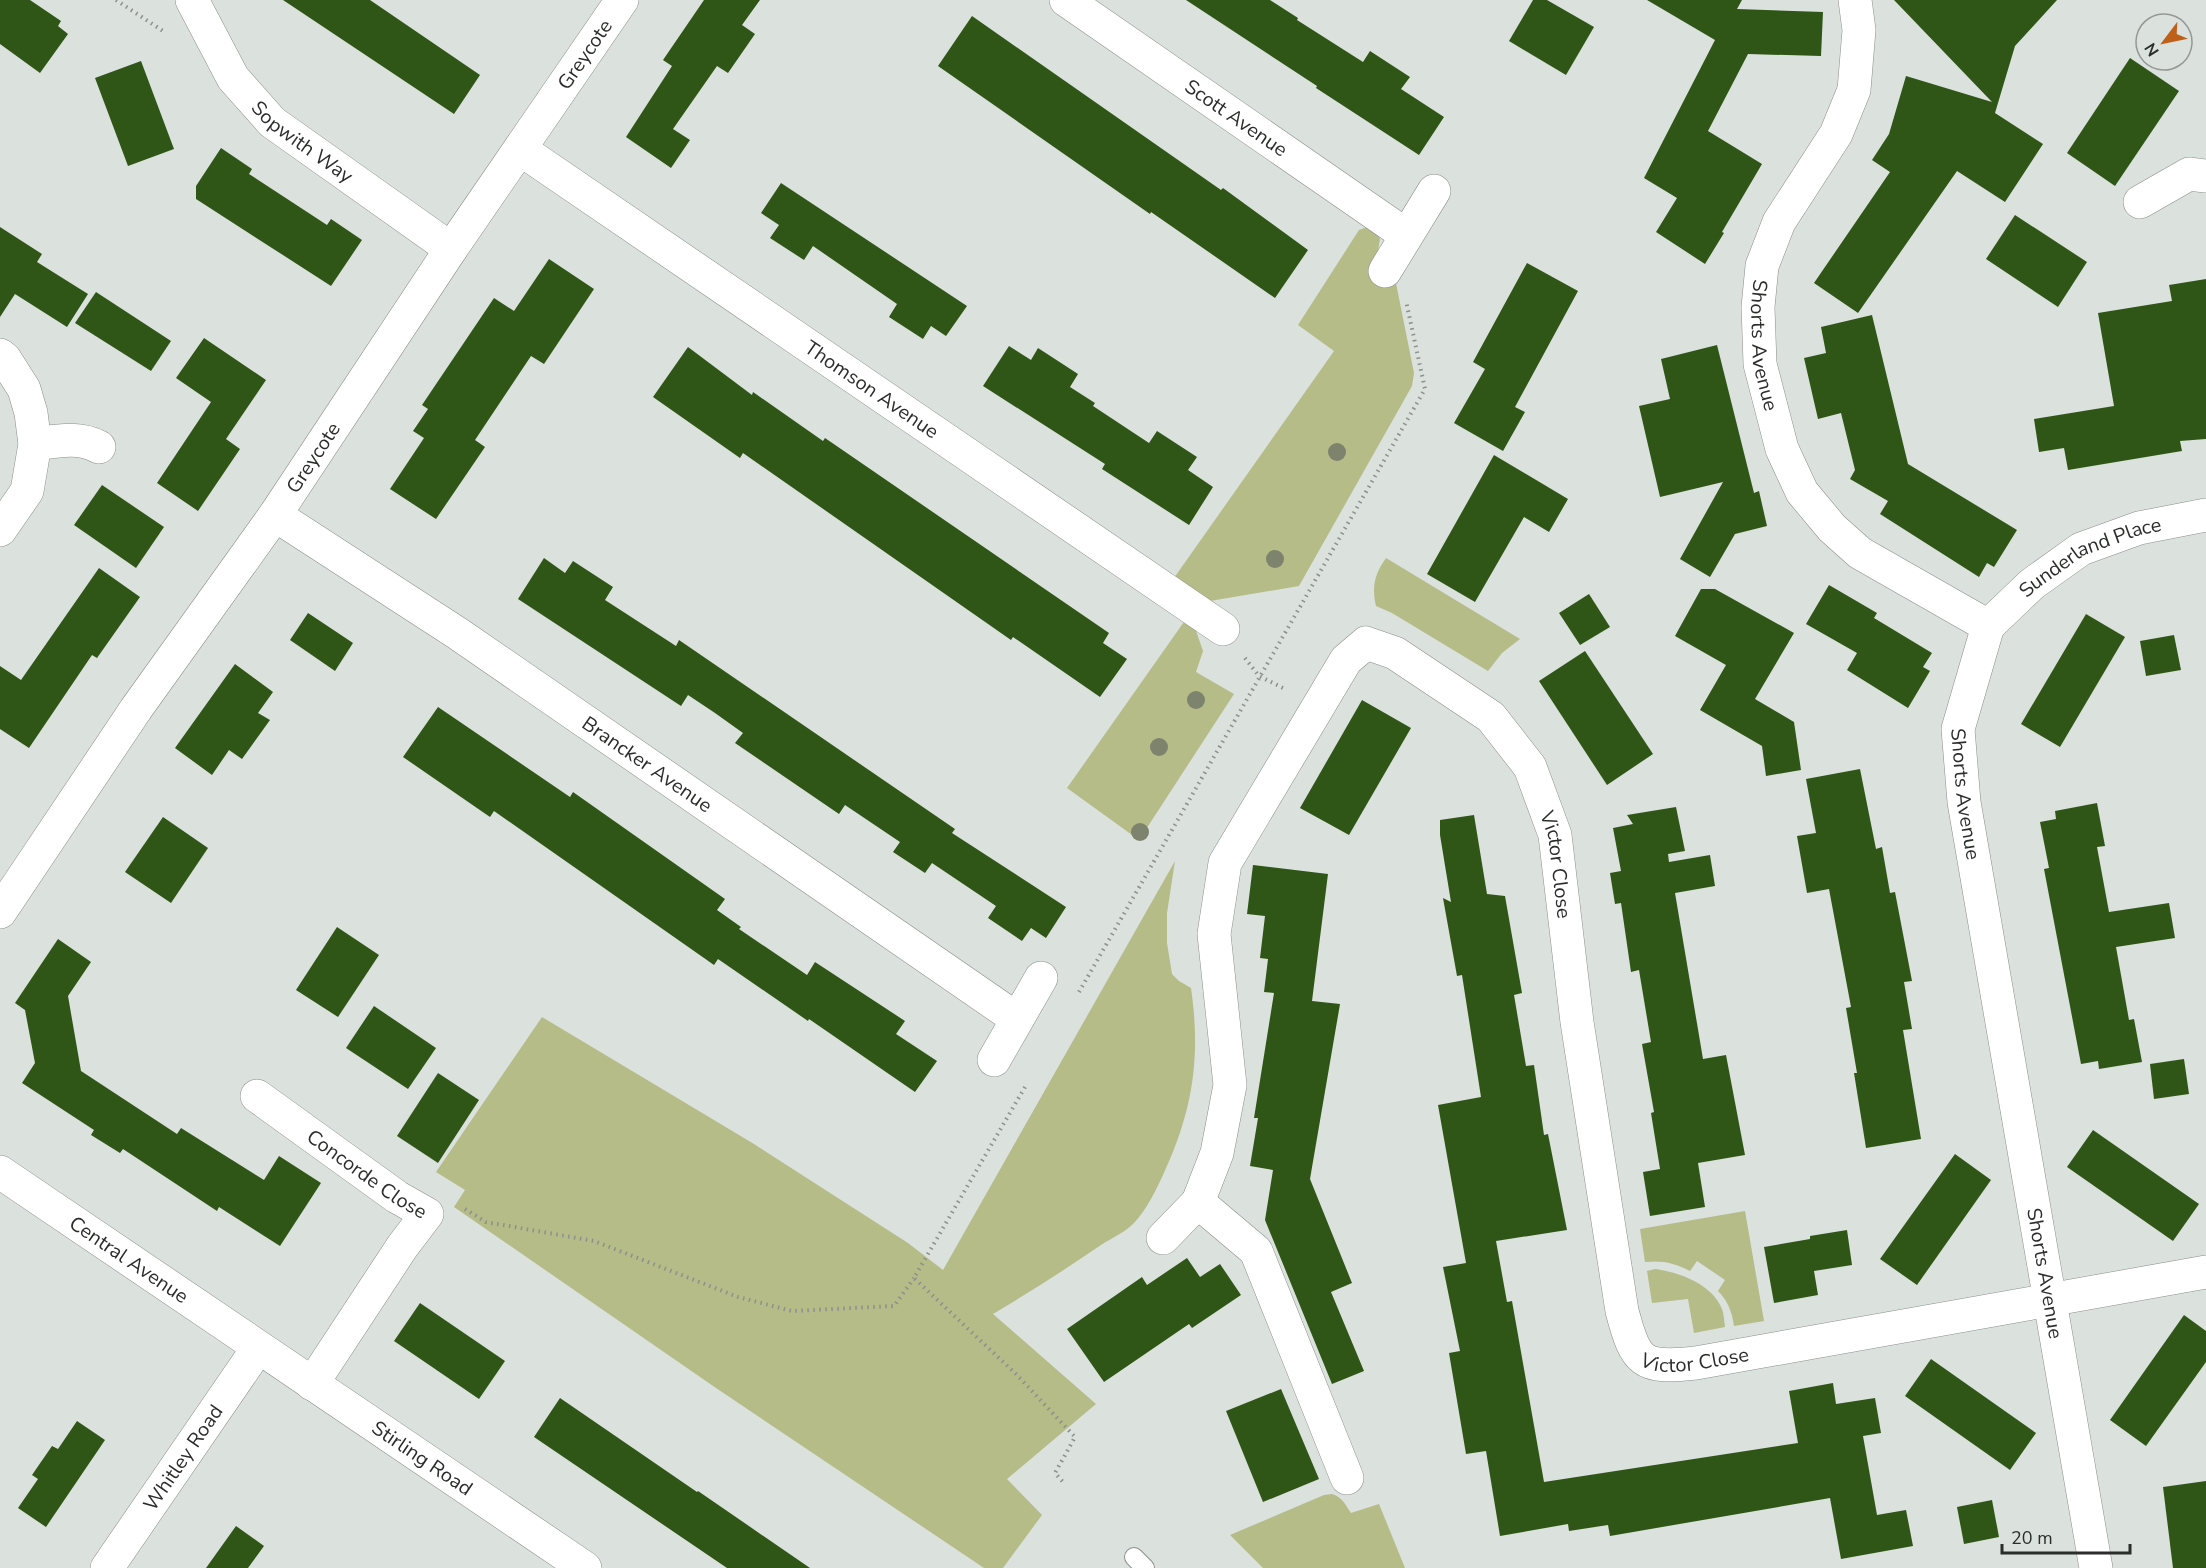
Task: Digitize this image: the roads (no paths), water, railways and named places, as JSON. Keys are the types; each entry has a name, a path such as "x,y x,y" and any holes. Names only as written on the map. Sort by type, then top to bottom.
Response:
{"street":[{"name":"Sopwith Way","path":"192,0 233,78 272,122 451,249"},
{"name":"Greycote","path":"0,912 136,710 276,514 451,249 622,0"},
{"name":"Scott Avenue","path":"1066,0 1406,235"},
{"name":"Shorts Avenue","path":"1855,0 1858,30 1854,90 1836,134 1779,222 1762,266 1758,307 1760,364 1782,449 1802,492 1832,528 1860,553 1988,626 1958,729 1964,802 2096,1568"},
{"name":"Thomson Avenue","path":"520,149 1223,629"},
{"path":"2140,202 2189,174 2206,177"},
{"path":"1385,271 1434,191"},
{"path":"0,355 24,389 31,413 35,444 27,491 0,530"},
{"path":"35,444 73,440 89,442 99,447"},
{"name":"Brancker Avenue","path":"276,514 457,633 1017,1019"},
{"name":"Sunderland Place","path":"1988,626 2032,584 2081,549 2139,528 2206,515"},
{"name":"Victor Close","path":"1163,1238 1198,1202 1217,1153 1230,1085 1214,934 1225,863 1346,660 1366,643 1395,652 1491,717 1530,767 1556,835 1577,1022 1622,1311 1629,1337 1638,1354 1646,1362 1655,1365 1696,1362 2051,1299"},
{"path":"994,1060 1041,978"},
{"name":"Concorde Close","path":"257,1096 397,1197 427,1214 402,1247 312,1384"},
{"name":"Central Avenue","path":"0,1172 258,1347"},
{"path":"1198,1202 1256,1251 1347,1478"},
{"path":"2051,1299 2206,1272"},
{"name":"Stirling Road","path":"258,1347 585,1568"},
{"name":"Whitley Road","path":"107,1568 258,1347"}]}
